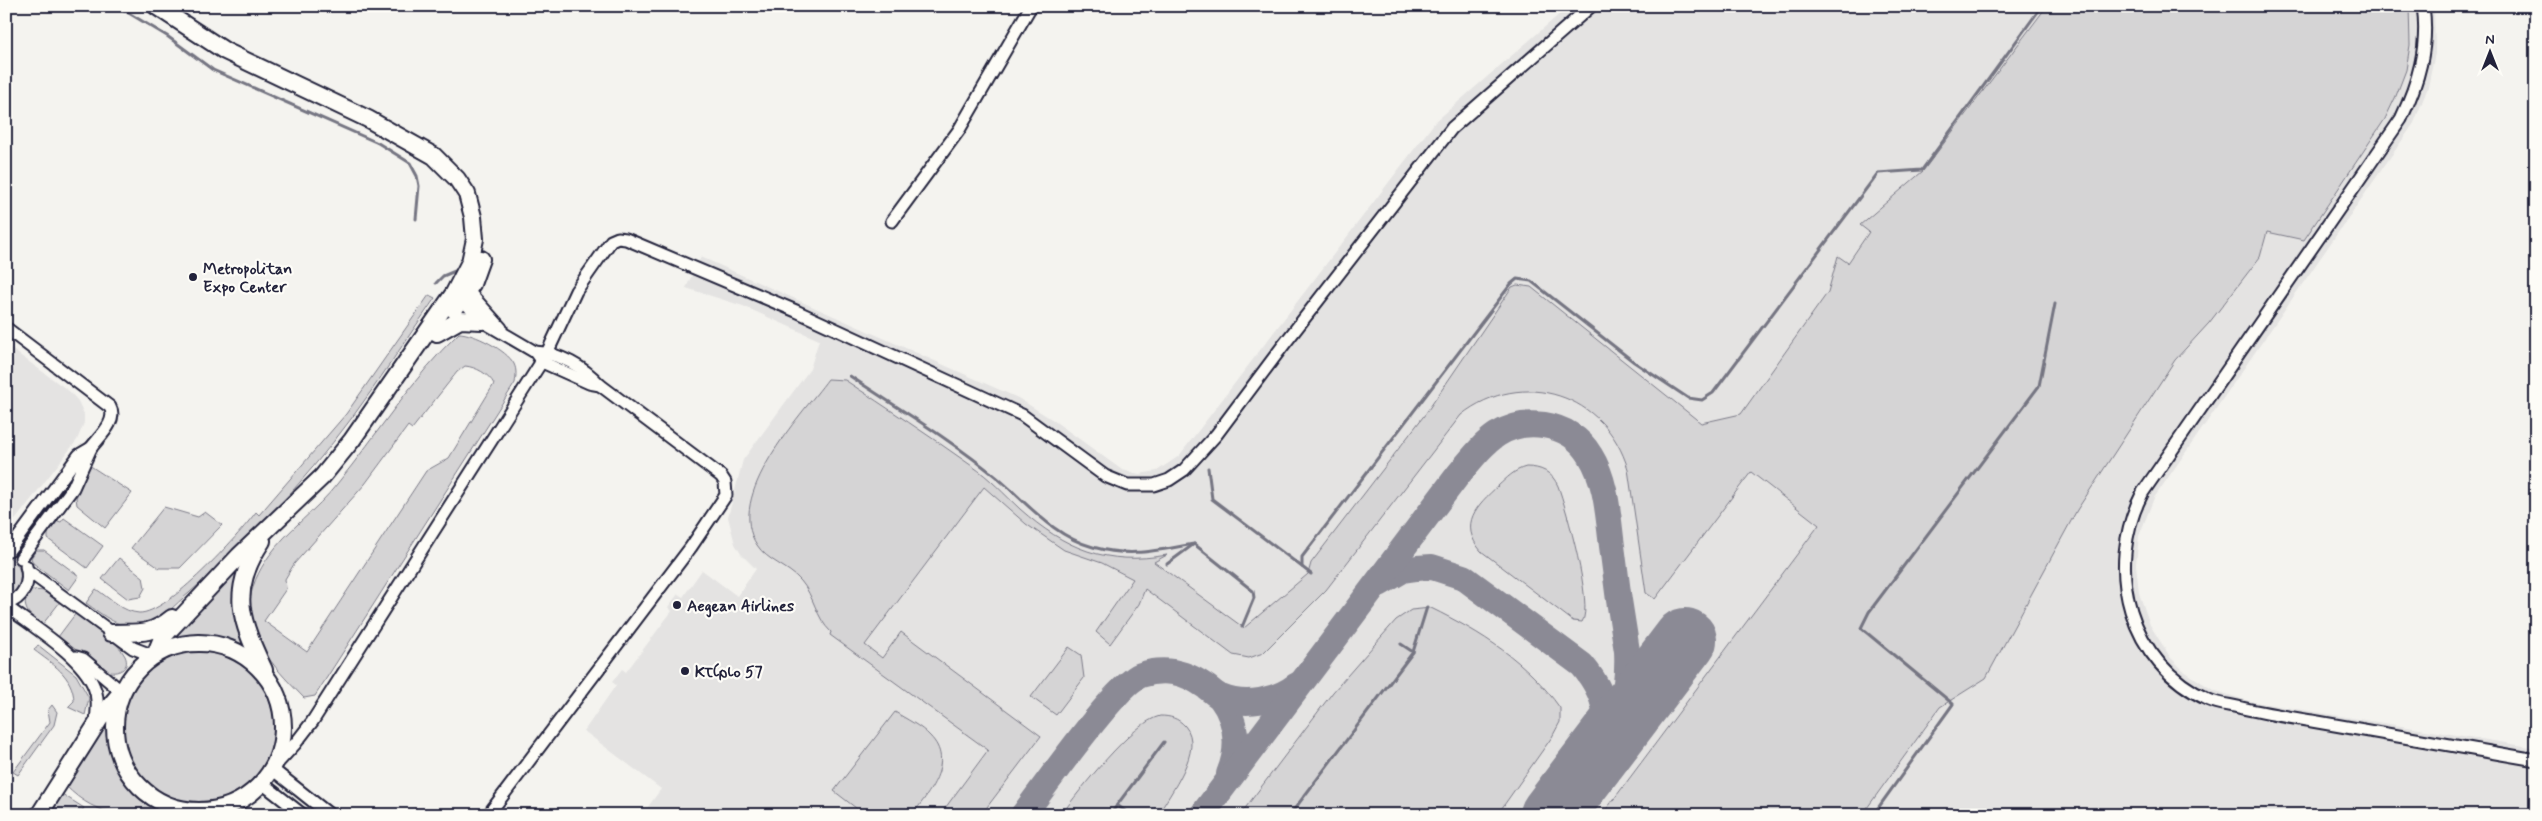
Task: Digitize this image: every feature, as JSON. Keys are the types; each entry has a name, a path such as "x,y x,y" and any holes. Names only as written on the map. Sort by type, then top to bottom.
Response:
{"street":[{"path":"156,6 225,51 368,119 387,124 439,149 461,169 471,185 483,219 483,250 476,274 372,408 365,422"},
{"path":"892,221 959,130 1031,6"},
{"path":"122,692 114,722 118,752 132,778 154,799 182,810 212,810 241,800 267,776 312,722 541,356 576,291 611,241 618,238 626,239 796,310 1022,415 1105,476 1114,480 1127,484 1146,486 1169,480 1191,464 1216,435 1452,128 1591,6"},
{"path":"2423,6 2425,24 2421,66 2417,83 2401,119 2142,492 2132,518 2125,546 2125,592 2135,624 2154,657 2168,672 2192,691 2211,701 2268,714 2536,760"},
{"path":"461,292 482,320 541,356 578,367 592,375 600,384 721,476 725,482 726,495 691,547 488,815"},
{"path":"154,656 162,638 239,556 322,477 438,333 461,292"},
{"path":"461,292 511,337"},
{"path":"438,333 460,320 482,320"},
{"path":"6,328 110,407 112,411 112,421 91,448 73,488 21,558"},
{"path":"91,448 79,456 8,549 21,558 28,571 111,633 132,648 154,656"},
{"path":"242,815 267,776 281,745 283,720 279,702 242,620 241,596 254,556 274,524"},
{"path":"28,571 25,590 16,600 6,605 67,654 86,673 94,687 97,710 95,726"},
{"path":"111,633 147,632 159,627 173,617 184,615"},
{"path":"39,815 95,726 135,672 154,656 187,644 215,645 242,655 253,663 268,679"},
{"path":"67,654 83,660 122,692"},
{"path":"267,776 303,815"},
{"path":"267,776 330,815"}],"shaded area":[{"path":"1569,6 2434,6 2435,53 2428,87 2414,123 2154,498 2139,536 2136,564 2139,593 2150,625 2170,657 2184,671 2213,690 2248,701 2536,748 2536,815 642,815 661,789 584,731 616,685 612,682 622,669 626,672 672,611 668,607 678,594 683,597 702,570 737,596 756,569 741,554 735,544 728,517 743,460 810,369 819,340 743,306 686,288 692,275 703,280 708,269 698,263 701,257 1018,398 1053,420 1122,470 1139,474 1157,471 1179,456 1435,122"},
{"path":"2047,6 2409,6 2410,45 2406,70 2385,119 2304,240 2267,232 2260,257 2209,323 2175,360 2077,510 1986,678 1940,707 1862,815 1602,815 1819,525 1751,472 1655,599 1646,593 1628,469 1617,443 1601,422 1582,406 1559,396 1535,391 1510,393 1485,400 1461,415 1326,590 1263,653 1249,658 1233,655 1145,589 1139,604 1110,644 1096,632 1133,579 1102,563 1064,550 1026,524 984,487 865,645 882,658 901,632 1041,736 981,815 940,815 988,750 830,635 831,632 822,620 801,581 761,551 757,545 749,525 750,504 758,481 770,458 785,435 828,379 845,380 979,471 1037,523 1070,544 1106,556 1145,558 1167,555 1154,562 1244,628 1308,574 1311,563 1426,413 1512,287 1517,285 1531,287 1701,423 1741,414 1828,292 1838,256 1848,263 1869,232 1860,225 1923,171"},
{"path":"429,295 435,298 351,419 314,466 233,553 162,617 143,626 127,626 113,621 86,603 96,589 127,610 139,613 152,610 167,601 202,572 235,538 256,512 259,515 346,414"},
{"path":"459,333 481,339 504,353 514,364 516,369 515,383 315,696 304,698 267,656 254,632 250,605 256,579 265,561 277,546 329,493 442,350","holes":["465,366 478,369 486,374 494,384 449,458 426,471 307,652 264,621 286,589 285,579 294,564 365,484 408,426 412,429 457,372"]},
{"path":"6,345 69,391 78,401 84,414 84,423 77,440 16,519 6,526"},
{"path":"89,465 132,493 105,528 77,505 76,498"},
{"path":"1526,467 1545,471 1553,477 1558,486 1578,556 1582,578 1585,613 1582,622 1573,621 1481,551 1474,541 1471,524 1477,508 1508,477"},
{"path":"164,507 198,517 205,512 222,525 180,568 159,568 131,548"},
{"path":"64,518 103,546 87,568 48,539 48,533 58,521 61,522"},
{"path":"36,550 44,550 79,576 69,590 33,563 31,558"},
{"path":"6,556 17,564 21,577 17,589 6,598"},
{"path":"119,558 143,577 145,588 140,597 128,599 102,579"},
{"path":"239,568 235,617 248,652 217,639 180,639 176,633"},
{"path":"33,590 45,591 60,602 42,625 26,609 27,595"},
{"path":"1431,608 1486,638 1518,662 1547,691 1560,708 1560,722 1552,737 1497,815 1240,815 1333,692 1396,620 1411,610"},
{"path":"76,613 116,643 125,656 125,668 114,672 106,671 58,637"},
{"path":"38,645 76,675 89,698 85,715 68,707 74,701 70,684 54,665 34,650"},
{"path":"1069,647 1081,655 1084,678 1056,715 1031,697"},
{"path":"198,651 227,657 252,673 268,698 274,727 268,756 252,781 227,797 198,803 169,797 144,781 128,756 122,727 128,698 144,673 169,657"},
{"path":"52,705 57,712 54,725 18,775 13,772 50,722 48,710"},
{"path":"895,712 930,736 937,746 940,756 940,767 932,788 912,815 865,815 834,791"},
{"path":"109,714 113,748 117,764 124,777 144,800 176,815 116,814 91,805 78,797 65,785"},
{"path":"1160,716 1174,718 1185,726 1190,736 1191,747 1184,771 1158,815 1061,815 1121,744 1148,721"},
{"path":"62,794 84,808 79,815 50,815"}],"waterway":[{"path":"117,6 167,36 213,70 378,143 410,163 417,176 419,186 416,219"},
{"path":"1311,574 1302,567 1302,557 1511,284 1517,279 1531,281 1634,362 1688,398 1702,400 1713,393 1878,173 1922,170 2042,6"},
{"path":"436,283 443,276 455,271"},
{"path":"1873,815 1953,704 1861,628 1869,612 2039,386 2055,304"},
{"path":"850,376 960,449 995,476 1052,527 1078,542 1120,552 1144,552 1194,544"},
{"path":"1208,468 1212,499 1302,567"},
{"path":"1167,564 1194,544 1253,591 1254,598 1242,627"},
{"path":"1290,815 1413,652 1427,607"},
{"path":"1401,644 1413,652"},
{"path":"1117,805 1164,742"},
{"path":"1111,814 1117,805 1125,811"}],"taxiway":[{"path":"1202,815 1458,475 1494,436 1504,430 1529,424 1544,425 1558,429 1576,439 1586,449 1596,465 1600,476 1608,511 1627,651 1627,666 1624,693 1617,718 1597,755"},
{"path":"1379,584 1403,570 1417,568 1432,567 1463,577 1582,665 1599,690 1605,709 1606,719 1603,739"},
{"path":"1023,815 1098,716 1115,697 1141,675 1158,671 1182,674 1197,681 1219,696 1240,702 1260,701 1280,695 1297,685"},
{"path":"1220,697 1230,715 1235,734 1235,754 1229,774"}],"runway":[{"path":"1552,815 1685,640"}],"place":[{"name":"Metropolitan Expo Center","path":"193,277"},
{"name":"Aegean Airlines","path":"677,605"},
{"name":"Κτίριο 57","path":"685,671"}]}
